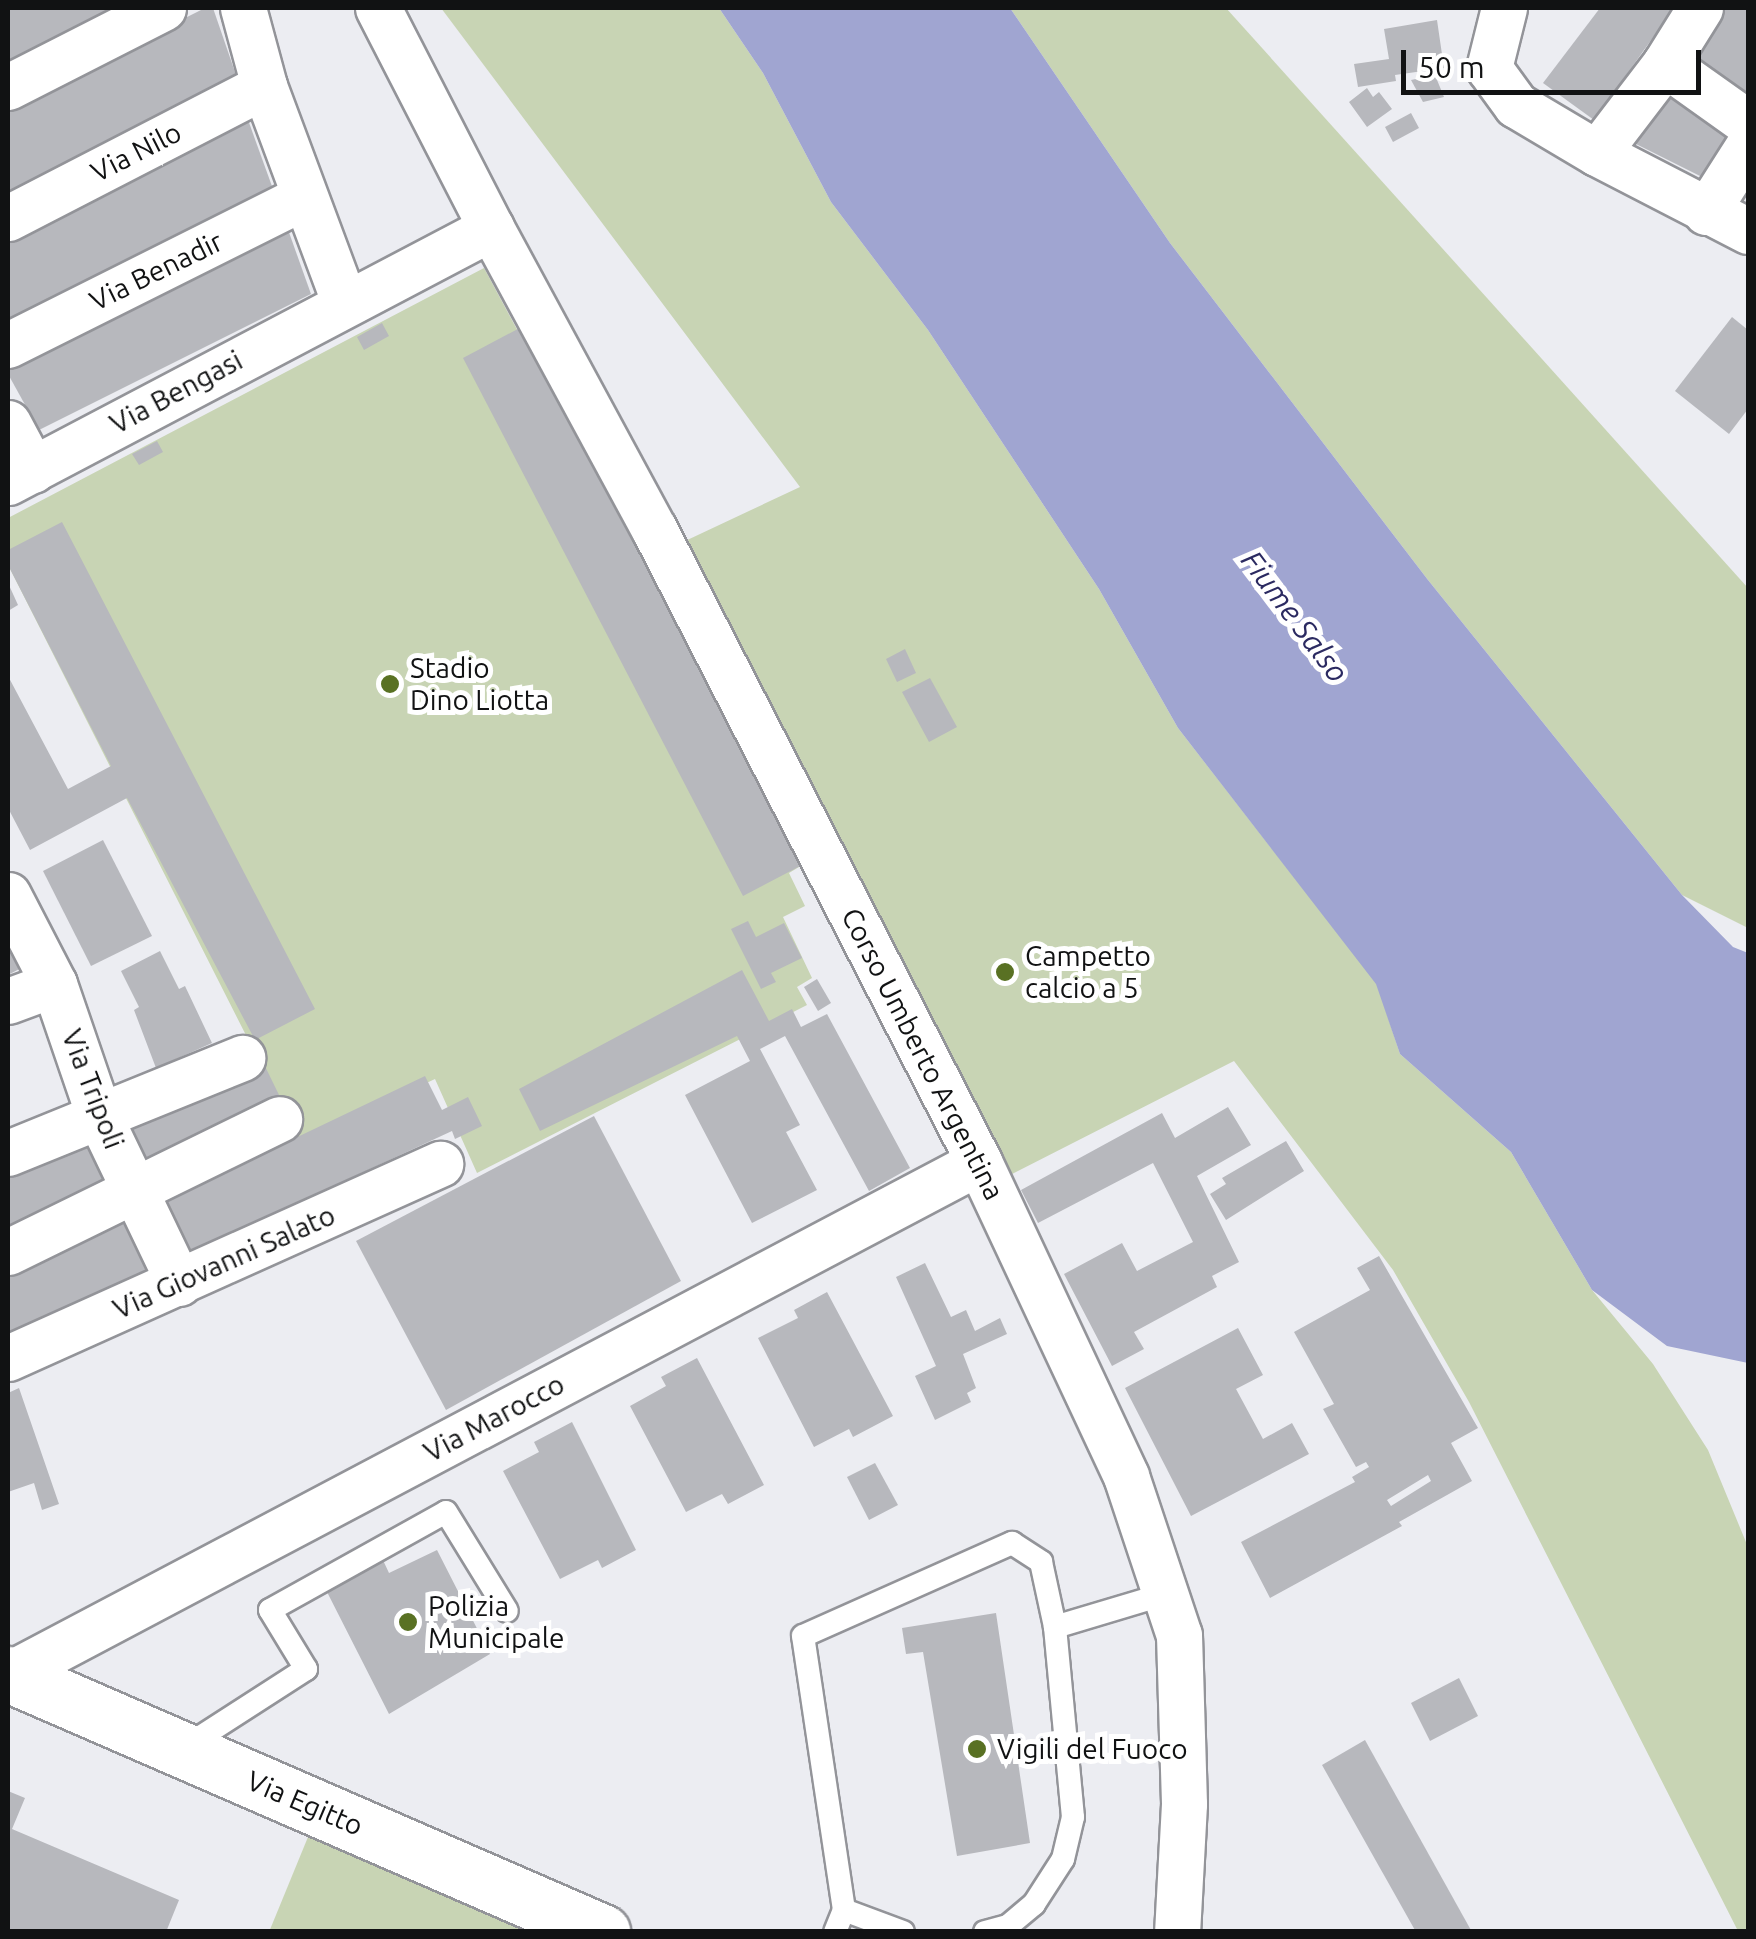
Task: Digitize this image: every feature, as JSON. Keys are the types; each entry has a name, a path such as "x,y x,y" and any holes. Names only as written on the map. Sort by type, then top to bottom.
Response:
{"street":[{"path":"8,86 163,8"},
{"path":"242,8 264,86 344,302"},
{"name":"Corso Umberto Argentina","path":"378,8 491,228 654,529 980,1162 1126,1476 1179,1635 1183,1785 1177,1932"},
{"path":"1504,8 1489,68 1516,106 1706,212 1748,231"},
{"path":"1597,153 1665,64 1700,8"},
{"path":"1665,64 1748,124"},
{"name":"Via Nilo","path":"8,218 264,86"},
{"path":"1706,212 1748,146"},
{"name":"Via Benadir","path":"8,345 304,197"},
{"name":"Via Bengasi","path":"20,476 344,302 491,228"},
{"path":"8,422 20,476"},
{"name":"Via Tripoli","path":"8,895 54,984 100,1118 180,1283"},
{"path":"8,1001 54,984"},
{"path":"8,1153 242,1058"},
{"path":"8,1252 280,1119"},
{"name":"Via Marocco","path":"8,1674 980,1162"},
{"name":"Via Giovanni Salato","path":"8,1358 440,1164"},
{"name":"Via Egitto","path":"8,1674 602,1932"}],"lane":[{"path":"182,1750 306,1669 270,1610 446,1512 507,1611"},
{"path":"903,1932 839,1921 802,1636 1012,1543 1041,1562 1055,1627 1073,1817 1062,1859 1034,1904 1008,1926 986,1932"},
{"path":"1055,1627 1168,1594"}],"green space":[{"path":"441,8 719,8 763,73 831,202 928,330 1099,589 1178,728 1377,984 1400,1054 1511,1152 1592,1290 1653,1364 1708,1450 1748,1547 1748,1931 1738,1931 1469,1402 1393,1270 1234,1061 1010,1175 683,542 800,487"},
{"path":"1010,8 1226,8 1748,588 1748,928 1682,895 1428,580 1170,243"},
{"name":"Stadio Dino Liotta","path":"484,268 804,864 789,873 805,906 783,917 812,978 797,987 807,1005 477,1173 435,1079 300,1142 8,565 8,518"},
{"path":"308,1837 532,1931 269,1932"}],"water":[{"name":"Fiume Salso","path":"719,8 1010,8 1170,243 1428,580 1682,895 1733,947 1748,953 1748,1363 1667,1346 1592,1290 1511,1152 1400,1054 1376,984 1178,728 1099,589 928,330 831,202 763,73"}],"building":[{"path":"8,8 124,8 8,66"},
{"path":"205,8 213,8 236,75 8,195 8,107"},
{"path":"1600,8 1674,8 1594,120 1543,83"},
{"path":"1723,8 1748,8 1748,99 1688,57"},
{"path":"1437,20 1444,68 1395,75 1396,81 1358,87 1354,64 1389,59 1384,29"},
{"path":"1435,75 1444,97 1423,102 1411,80"},
{"path":"1367,88 1373,97 1379,92 1392,109 1367,127 1349,102"},
{"path":"1666,88 1733,133 1702,177 1628,140"},
{"path":"1411,113 1419,128 1393,142 1385,127"},
{"path":"247,117 273,189 8,321 8,236"},
{"path":"286,224 311,294 39,430 8,374 8,364"},
{"path":"1732,317 1748,330 1748,409 1729,434 1675,391"},
{"path":"382,323 389,336 364,350 357,337"},
{"path":"529,323 804,864 743,896 463,358"},
{"path":"157,441 163,452 139,465 132,454"},
{"path":"62,522 315,1009 255,1040 127,798 30,850 8,808 8,676 68,789 111,766 8,565 8,550"},
{"path":"8,583 18,605 8,611"},
{"path":"905,649 916,673 897,682 886,659"},
{"path":"930,678 957,727 929,742 902,692"},
{"path":"103,840 152,936 91,966 43,871"},
{"path":"748,921 756,937 784,923 802,958 771,973 776,982 761,989 731,929"},
{"path":"8,938 23,967 8,975"},
{"path":"160,951 179,989 185,986 212,1043 156,1068 134,1010 139,1007 121,971"},
{"path":"742,970 769,1021 792,1009 801,1027 827,1014 910,1168 869,1191 785,1036 760,1049 800,1125 786,1132 817,1190 752,1223 685,1095 750,1061 737,1036 540,1131 519,1089"},
{"path":"817,979 831,1003 818,1011 804,987"},
{"path":"261,1058 280,1097 138,1163 119,1124"},
{"path":"425,1076 442,1110 468,1097 482,1126 455,1139 452,1131 180,1257 155,1205"},
{"path":"1228,1107 1251,1145 1197,1176 1239,1262 1212,1276 1217,1287 1134,1332 1144,1349 1112,1366 1064,1274 1122,1243 1137,1271 1193,1242 1153,1163 1038,1223 1021,1190 1162,1113 1175,1138"},
{"path":"594,1116 681,1281 446,1410 356,1241"},
{"path":"88,1139 109,1180 8,1226 8,1174"},
{"path":"1286,1141 1304,1171 1226,1220 1210,1194 1226,1184 1222,1178"},
{"path":"128,1215 153,1269 8,1335 8,1273"},
{"path":"1379,1256 1478,1428 1451,1443 1472,1481 1399,1522 1402,1526 1270,1598 1241,1542 1355,1482 1352,1477 1369,1467 1366,1462 1356,1467 1323,1409 1334,1404 1294,1332 1370,1290 1357,1268","holes":["1428,1475 1431,1481 1391,1506 1387,1500"]},
{"path":"925,1263 951,1317 966,1310 975,1331 1000,1318 1007,1334 963,1354 976,1388 967,1393 971,1402 935,1420 915,1376 936,1366 896,1277"},
{"path":"827,1292 893,1416 853,1437 849,1429 814,1447 758,1338 798,1318 794,1310"},
{"path":"1238,1328 1263,1375 1236,1389 1263,1439 1292,1423 1309,1454 1191,1516 1125,1388"},
{"path":"697,1358 764,1485 728,1504 722,1494 686,1512 630,1406 666,1386 661,1377"},
{"path":"19,1388 59,1504 42,1510 34,1483 8,1492 8,1393"},
{"path":"572,1422 636,1550 602,1568 598,1560 560,1579 503,1471 539,1452 534,1442"},
{"path":"875,1463 898,1505 869,1520 847,1477"},
{"name":"Polizia Municipale","path":"437,1550 490,1654 389,1714 326,1590 382,1558 389,1573"},
{"name":"Vigili del Fuoco","path":"996,1613 1030,1843 957,1856 923,1652 906,1654 902,1628"},
{"path":"1459,1678 1478,1716 1430,1741 1411,1703"},
{"path":"1365,1740 1472,1932 1416,1932 1322,1765"},
{"path":"8,1791 25,1798 12,1829 179,1900 166,1932 8,1932"}],"place":[{"name":"Stadio Dino Liotta","path":"390,684"},
{"name":"Campetto calcio a 5","path":"1005,972"},
{"name":"Polizia Municipale","path":"408,1622"},
{"name":"Vigili del Fuoco","path":"977,1749"}]}
